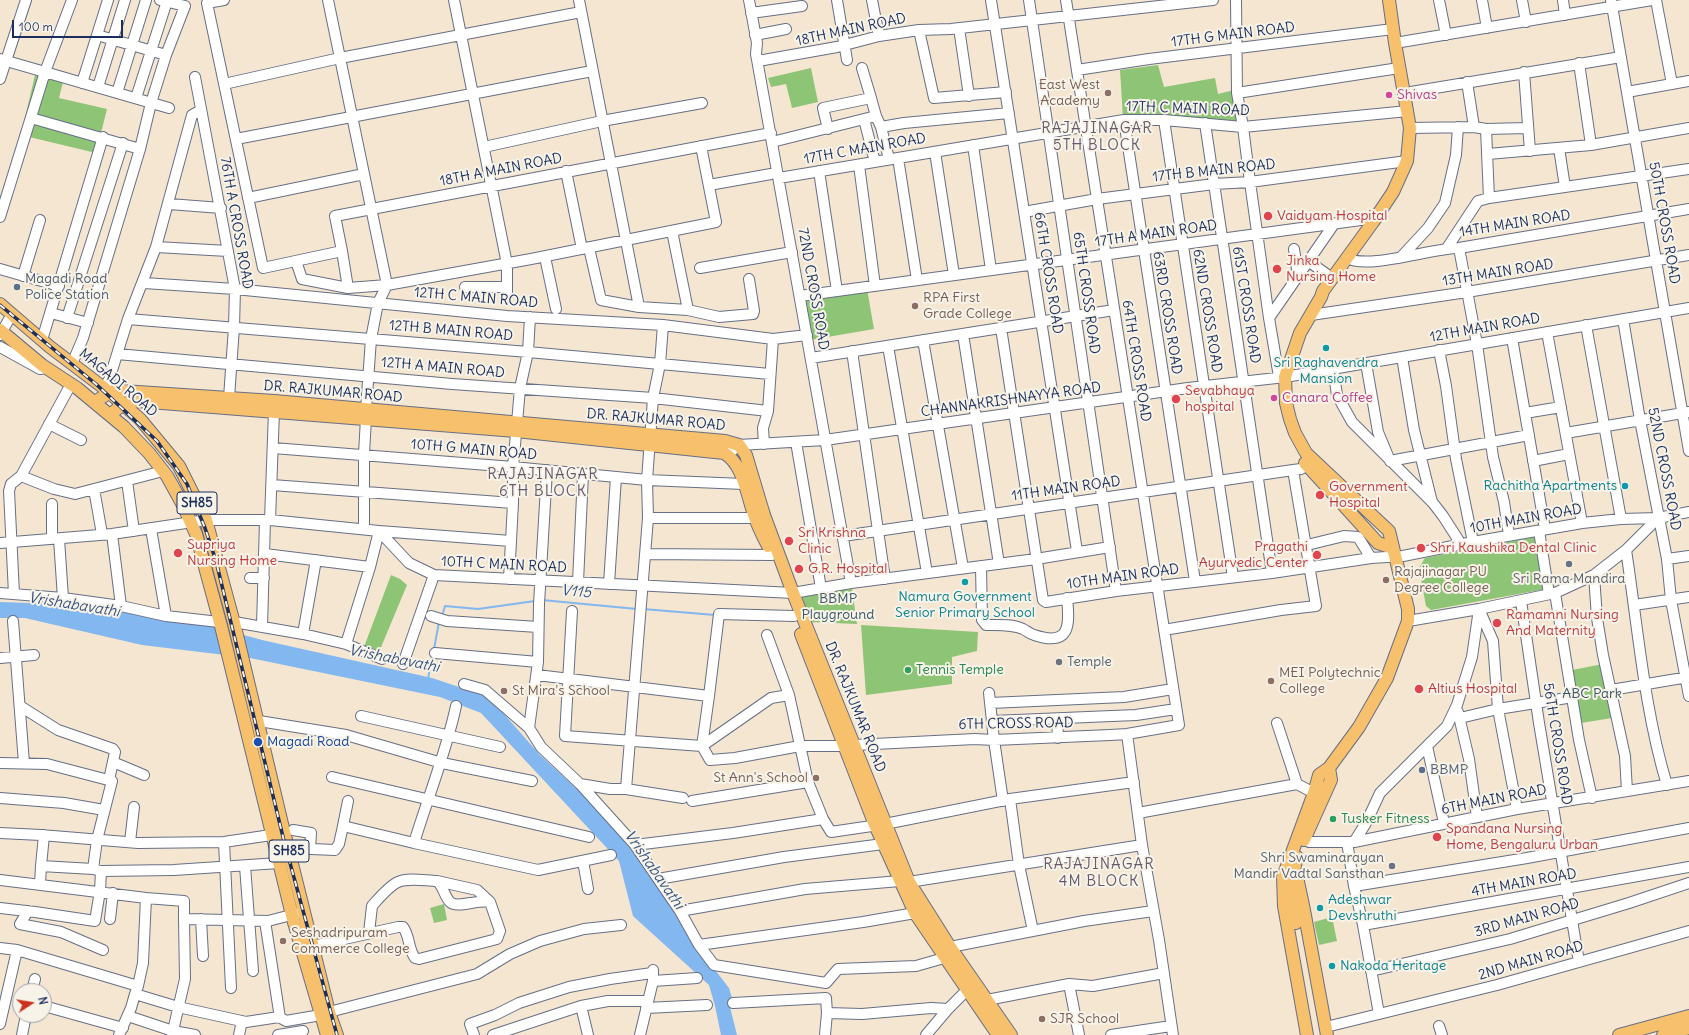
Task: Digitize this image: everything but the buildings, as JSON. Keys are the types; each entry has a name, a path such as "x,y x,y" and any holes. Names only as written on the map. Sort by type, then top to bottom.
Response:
{"main road":[{"path":"1307,1035 1284,906 1283,876 1314,793 1319,775 1329,768 1359,727 1387,678 1408,621 1408,609 1389,531 1306,453 1295,433 1290,418 1282,377 1300,333 1323,291 1374,222 1393,192 1407,161 1410,128 1405,93 1395,44 1389,0"},
{"path":"1323,291 1318,294 1286,348 1280,403 1300,458 1378,543 1395,553"},
{"name":"MAGADI ROAD","path":"0,304 42,340 107,390 140,419 179,466 206,520 235,625 313,946 325,1014 327,1035"},
{"name":"MAGADI ROAD","path":"1,332 46,368 71,384 110,415 149,453 163,471 183,505 196,534 231,668 292,916 325,1014 337,1035"},
{"path":"95,402 107,390"},
{"name":"DR. RAJKUMAR ROAD","path":"107,390 229,398 366,414 650,440 724,453 727,455 738,470 755,518 789,593 880,825 904,881 915,913 944,958 987,1000 1011,1035"},
{"name":"DR. RAJKUMAR ROAD","path":"123,404 137,401 274,411 366,414"},
{"path":"110,415 123,404"},
{"name":"DR. RAJKUMAR ROAD","path":"650,440 725,441 739,445 746,455 789,593 794,616 849,746"},
{"path":"220,626 235,625"},
{"path":"1315,1035 1293,909 1291,883 1294,866 1304,839 1331,780 1329,768"},
{"name":"DR. RAJKUMAR ROAD","path":"880,825 883,844 904,881 950,947 998,1035"},
{"path":"1294,866 1327,1031"},
{"path":"1619,1035 1689,1016"},
{"path":"1663,1035 1689,1028"}],"street":[{"path":"0,80 3,60 26,0"},
{"path":"0,216 45,72 72,0"},
{"path":"82,83 108,0"},
{"path":"98,87 125,0"},
{"path":"117,93 146,0"},
{"path":"224,0 207,3 263,268 342,251"},
{"path":"328,0 387,285 378,303 371,339 364,454 364,529"},
{"path":"454,0 507,264 507,292 465,287"},
{"path":"579,0 639,307"},
{"path":"743,0 754,40 786,29"},
{"name":"72ND CROSS ROAD","path":"749,0 752,13 754,40 771,138 775,176 792,252 851,583"},
{"path":"837,0 847,60"},
{"path":"872,0 879,36"},
{"name":"66TH CROSS ROAD","path":"991,0 1077,551"},
{"name":"65TH CROSS ROAD","path":"1029,0 1116,591"},
{"name":"64TH CROSS ROAD","path":"1066,0 1179,725"},
{"name":"18TH MAIN ROAD","path":"757,58 844,46 879,36 919,30 959,28 1213,0"},
{"path":"1236,0 1238,93 1244,126 1250,182 1269,318 1282,377"},
{"path":"1439,0 1446,35"},
{"path":"1482,0 1487,28"},
{"path":"1522,0 1526,22"},
{"path":"1563,0 1565,15"},
{"path":"1395,44 1565,15 1612,4 1652,0"},
{"path":"1656,0 1672,84"},
{"path":"72,364 88,323 140,149 151,103 166,55 185,6 164,1 136,98"},
{"name":"50TH CROSS ROAD","path":"1612,4 1665,311 1686,412 1689,451"},
{"path":"752,13 802,6"},
{"path":"224,84 340,58 581,12"},
{"path":"959,28 969,96"},
{"name":"17TH G MAIN ROAD","path":"1077,70 1393,29"},
{"path":"919,30 934,98 1006,92"},
{"path":"97,35 166,55"},
{"path":"1405,93 1621,57"},
{"path":"3,60 169,108"},
{"path":"1580,64 1591,145"},
{"path":"862,68 876,116 894,159 917,280"},
{"path":"1238,93 1400,68"},
{"path":"236,139 592,71"},
{"path":"1524,72 1527,97 1527,128 1530,151"},
{"name":"76TH A CROSS ROAD","path":"195,78 221,208 235,289 229,398"},
{"path":"1627,92 1689,80"},
{"path":"1467,82 1474,127"},
{"path":"828,129 824,108 871,98"},
{"path":"484,147 602,121 702,103"},
{"path":"107,390 128,319 144,283 156,247 169,204 192,115 201,110"},
{"name":"17TH C MAIN ROAD","path":"709,185 859,165 1124,120 1164,120 1244,126 1408,111"},
{"path":"881,127 904,123 1009,113"},
{"name":"18TH A MAIN ROAD","path":"348,288 335,216 746,138 771,138 828,129 876,116"},
{"path":"31,118 103,137 140,149"},
{"path":"864,119 875,162"},
{"name":"63RD CROSS ROAD","path":"1124,120 1195,581"},
{"name":"62ND CROSS ROAD","path":"1164,120 1233,577"},
{"name":"61ST CROSS ROAD","path":"1205,124 1272,573"},
{"path":"1402,256 1428,228 1445,203 1456,155 1458,127"},
{"path":"1410,128 1527,128"},
{"path":"1488,154 1591,145 1635,136 1689,128"},
{"path":"1486,129 1489,198"},
{"path":"42,340 103,137"},
{"path":"67,318 123,144"},
{"path":"973,145 992,270"},
{"path":"296,261 302,279 348,288 387,285 544,257 716,222 701,146"},
{"path":"1559,148 1565,187"},
{"path":"935,152 954,275"},
{"name":"17TH B MAIN ROAD","path":"1024,212 1097,199 1214,184 1250,182 1407,161"},
{"path":"859,165 876,286"},
{"path":"1447,248 1478,201 1489,198 1689,169"},
{"path":"566,171 601,300 639,307 688,310 719,317 754,314 749,279"},
{"path":"819,171 837,291"},
{"path":"248,198 364,174"},
{"path":"169,204 221,208"},
{"name":"14TH MAIN ROAD","path":"1346,258 1352,262 1382,261 1447,248 1459,248 1689,209"},
{"name":"17TH A MAIN ROAD","path":"800,296 1368,219 1374,222"},
{"path":"23,276 40,220"},
{"path":"1269,318 1334,224"},
{"path":"672,231 688,310"},
{"path":"156,247 228,251"},
{"path":"1459,248 1477,344 1491,442 1504,502 1509,535"},
{"path":"1294,249 1298,276"},
{"path":"700,268 792,252"},
{"name":"13TH MAIN ROAD","path":"1311,315 1467,292 1689,255"},
{"path":"544,257 556,309"},
{"path":"1308,261 1332,278"},
{"path":"0,269 59,286"},
{"name":"12TH C MAIN ROAD","path":"144,283 235,289 530,317 663,325 773,339 807,335"},
{"name":"12TH MAIN ROAD","path":"1282,377 1689,308"},
{"path":"811,358 1114,310"},
{"path":"51,313 88,323"},
{"path":"1,332 12,314"},
{"path":"509,579 514,467 520,388 528,352 530,317"},
{"name":"12TH B MAIN ROAD","path":"128,319 528,352 770,374"},
{"name":"52ND CROSS ROAD","path":"1623,319 1640,420 1667,559 1671,600 1687,677 1689,696"},
{"path":"626,789 648,518 647,480 653,398 660,364 663,325"},
{"path":"1586,325 1621,519"},
{"path":"1001,328 1036,559"},
{"path":"1548,332 1582,523"},
{"path":"963,334 999,564"},
{"path":"1512,338 1529,435 1552,594 1573,696 1579,740 1592,798"},
{"path":"764,444 764,428 768,411 773,339"},
{"path":"923,340 963,568"},
{"path":"888,346 927,573"},
{"path":"0,347 40,370 46,368"},
{"path":"1439,350 1446,386 1454,449 1473,542"},
{"path":"852,351 885,579"},
{"name":"12TH A MAIN ROAD","path":"117,354 452,384 653,398 768,411"},
{"path":"1402,357 1414,430 1433,503"},
{"path":"1366,363 1378,432 1390,461"},
{"path":"1333,368 1337,395 1352,422 1433,503 1461,544"},
{"name":"CHANNAKRISHNAYYA ROAD","path":"739,445 825,440 1166,391 1282,377"},
{"path":"14,594 9,491 11,484 21,476 71,384"},
{"path":"1525,413 1561,407"},
{"path":"262,627 265,554 272,485 274,411"},
{"path":"1566,433 1686,412"},
{"path":"49,424 81,440"},
{"path":"1390,461 1529,435"},
{"path":"796,442 821,588"},
{"path":"727,455 739,445"},
{"name":"10TH G MAIN ROAD","path":"273,448 364,454 647,480 744,484"},
{"path":"1533,461 1569,454"},
{"name":"11TH MAIN ROAD","path":"843,536 1301,469 1306,465"},
{"path":"530,728 538,662 539,600 547,470"},
{"path":"1164,630 1281,610 1316,606 1307,545 1293,470"},
{"path":"21,476 54,489 75,494 163,471"},
{"path":"578,582 583,474"},
{"path":"609,584 616,477"},
{"path":"127,481 134,531"},
{"path":"272,485 513,503"},
{"path":"94,489 107,534 121,606"},
{"path":"52,504 55,539 64,598"},
{"name":"10TH MAIN ROAD","path":"1036,559 1042,600 1048,602 1116,591 1272,573 1461,544 1582,523 1621,519 1658,518 1689,512"},
{"path":"648,518 755,518"},
{"path":"1408,621 1479,609 1552,594 1594,575 1626,550 1658,518"},
{"path":"0,543 134,531 192,524 206,520 268,520 379,531 511,541"},
{"path":"150,529 166,616"},
{"path":"346,644 370,567 379,531"},
{"name":"10TH C MAIN ROAD","path":"379,531 409,564 434,575 789,593 851,583 1036,559 1077,551 1110,547"},
{"path":"1307,545 1344,536 1358,537 1371,558"},
{"path":"1626,550 1645,684 1654,735 1667,785"},
{"path":"265,554 370,567"},
{"path":"645,554 772,555"},
{"path":"1667,559 1689,556"},
{"path":"304,634 316,560"},
{"path":"981,566 982,620 986,625 1008,626 1023,629 1033,635 1050,638 1060,637 1065,634 1068,628 1069,618 1067,598"},
{"path":"403,664 434,575"},
{"path":"1594,575 1597,618 1603,656 1625,756 1627,791"},
{"path":"250,578 264,578"},
{"path":"0,592 64,598 121,606 220,626"},
{"path":"1634,605 1689,597"},
{"name":"56TH CROSS ROAD","path":"1521,600 1559,851 1579,962"},
{"path":"1379,1014 1363,925 1354,886 1351,842 1366,824 1380,793 1447,726 1457,704 1472,657 1479,609"},
{"path":"1479,609 1493,641 1498,709 1517,809"},
{"path":"572,611 565,736 630,742 702,746 771,698 789,695"},
{"path":"794,616 719,617 702,746 710,760 735,758 800,746 849,746"},
{"path":"437,619 538,627"},
{"path":"13,621 24,763"},
{"path":"235,625 262,627 304,634 346,644 382,659"},
{"path":"767,635 789,695 808,782 830,832 880,825 1007,800 1134,782"},
{"path":"435,653 538,662"},
{"path":"0,658 34,655"},
{"path":"537,675 709,696"},
{"path":"1611,690 1687,677"},
{"path":"464,684 484,690 530,728 541,746 580,784 635,845 680,911 699,945 714,965 826,983 838,969 916,966 944,958"},
{"path":"1033,931 994,740 990,698 1124,697 1173,689"},
{"path":"1460,718 1498,709 1573,696"},
{"path":"1457,704 1469,759 1477,817"},
{"path":"0,908 95,921 100,891 97,870 98,840 112,781 109,780 115,752 113,749 58,730 20,706"},
{"path":"414,843 427,800 442,762 456,706"},
{"path":"992,721 1108,717 1136,715 1176,709"},
{"path":"361,716 450,734 500,747"},
{"path":"1108,717 1110,735"},
{"path":"1057,719 1058,738"},
{"path":"258,721 346,735 442,762 532,781"},
{"path":"1276,723 1297,784"},
{"name":"6TH CROSS ROAD","path":"849,746 975,739 994,740 1058,738 1127,734 1179,725"},
{"path":"1111,1035 1172,1030 1164,973 1142,845 1127,734"},
{"path":"1427,746 1444,823"},
{"path":"113,762 144,775"},
{"path":"0,763 47,764 109,780"},
{"path":"332,777 589,837"},
{"name":"6TH MAIN ROAD","path":"1304,839 1309,842 1351,842 1517,809 1689,781"},
{"path":"580,784 610,789 626,789 688,799 808,782"},
{"path":"1138,813 1297,784 1314,793"},
{"path":"0,798 64,802 104,810"},
{"path":"288,848 335,850 339,844 348,801"},
{"path":"130,842 134,807"},
{"path":"635,845 733,833 823,819"},
{"path":"343,826 538,870 611,855"},
{"path":"1354,886 1689,828"},
{"path":"293,830 311,833 310,849"},
{"path":"0,833 130,842 224,842 271,834"},
{"path":"40,884 44,835"},
{"path":"224,842 229,920 230,988"},
{"path":"658,880 784,857 883,844"},
{"path":"680,911 805,889 904,881 1019,865 1142,845"},
{"path":"583,861 588,889"},
{"path":"41,866 97,870 226,867 279,863"},
{"path":"245,866 253,971"},
{"name":"4TH MAIN ROAD","path":"1363,925 1689,867"},
{"path":"0,880 100,891 146,898 184,901 185,979 173,1033"},
{"path":"313,946 403,927 406,931 412,954 415,958 419,959 497,939 500,931 490,902 477,890 437,881 407,880 399,881 372,906 369,933"},
{"path":"437,881 442,886 450,902 455,905 459,906 482,900 490,902"},
{"name":"3RD MAIN ROAD","path":"1371,971 1510,939 1629,903 1689,882"},
{"path":"110,919 113,893"},
{"path":"52,1009 121,1032 128,1016 144,963 146,898"},
{"path":"28,911 20,924 61,932 103,950"},
{"path":"950,947 1084,921 1153,911"},
{"path":"184,919 265,921 304,912"},
{"path":"699,945 863,922 915,913"},
{"path":"201,919 203,956"},
{"path":"265,921 280,1018"},
{"path":"0,948 17,950 136,990 178,1007 246,1022 280,1018 286,1021 325,1014 477,974 510,954 540,941 584,929 621,925"},
{"name":"2ND MAIN ROAD","path":"1327,1031 1379,1014 1490,987 1689,931"},
{"path":"0,1024 17,950"},
{"path":"987,1000 1070,984 1093,986 1164,973"},
{"path":"474,1035 470,1024 519,1004 569,987 653,975 697,978"},
{"path":"640,1035 653,975"},
{"path":"35,983 36,979"},
{"path":"1070,984 1079,1035"},
{"path":"926,1035 948,1009 971,986"},
{"path":"733,1003 826,998 827,1013 825,1035"},
{"path":"493,1035 581,1006 608,1001 647,1004 707,1005"},
{"path":"581,1006 588,1035"},
{"path":"827,1013 862,1014 930,1008 948,1009"},
{"path":"128,1016 173,1033 195,1035"},
{"path":"278,1035 304,1033 300,1019"},
{"path":"239,1035 242,1021"},
{"path":"22,1035 24,1023"}],"green space":[{"path":"1158,65 1164,87 1215,78 1218,94 1234,90 1240,123 1123,118 1120,70"},
{"path":"811,68 818,102 792,108 786,84 771,87 768,78"},
{"path":"35,75 63,82 59,98 107,109 96,153 21,135"},
{"path":"867,289 874,329 810,340 803,300"},
{"path":"1535,537 1546,589 1431,610 1426,606 1419,568 1425,558"},
{"path":"391,575 400,579 407,585 379,652 364,647"},
{"name":"BBMP Playground","path":"852,589 857,624 811,622 801,594"},
{"name":"Tennis Temple","path":"861,625 978,632 977,651 952,657 952,684 866,695"},
{"name":"ABC Park","path":"1603,664 1612,718 1581,723 1572,670"},
{"path":"444,904 447,920 434,923 430,908"},
{"path":"1332,917 1337,941 1319,945 1314,922"}],"water":[{"name":"Vrishabavathi","path":"0,602 89,605 211,626 262,640 432,678 489,697 540,755 606,816 667,896 702,953 729,988 732,998 729,1003 737,1035 721,1035 709,985 633,916 619,861 481,713 440,697 250,658 142,645 25,618 0,618"}],"waterway":[{"name":"V115","path":"542,600 637,609"},
{"name":"V115","path":"442,616 445,606 478,609 535,601"},
{"name":"V115","path":"643,609 715,615"},
{"name":"V115","path":"434,649 439,622"},
{"name":"V115","path":"428,679 432,656"}],"railway":[{"path":"0,305 97,385 157,441 187,484 205,528 216,561 284,841 337,1035"}],"place":[{"name":"East West Academy","path":"1108,93"},
{"name":"Shivas","path":"1389,95"},
{"name":"Vaidyam Hospital","path":"1268,216"},
{"name":"Jinka Nursing Home","path":"1277,269"},
{"name":"Magadi Road Police Station","path":"17,287"},
{"name":"RPA First Grade College","path":"915,306"},
{"name":"Sri Raghavendra Mansion","path":"1326,348"},
{"name":"Canara Coffee","path":"1274,398"},
{"name":"Sevabhaya hospital","path":"1176,399"},
{"name":"Rachitha Apartments","path":"1625,486"},
{"name":"Government Hospital","path":"1320,495"},
{"name":"Sri Krishna Clinic","path":"789,541"},
{"name":"Shri Kaushika Dental Clinic","path":"1421,548"},
{"name":"Supriya Nursing Home","path":"178,553"},
{"name":"Pragathi Ayurvedic Center","path":"1317,555"},
{"name":"Sri Rama Mandira","path":"1569,564"},
{"name":"G.R. Hospital","path":"799,569"},
{"name":"Rajajinagar PU Degree College","path":"1386,580"},
{"name":"Namura Government Senior Primary School","path":"965,582"},
{"name":"Ramamni Nursing And Maternity","path":"1497,623"},
{"name":"Temple","path":"1059,662"},
{"name":"Tennis Temple","path":"908,670"},
{"name":"MEI Polytechnic College","path":"1271,681"},
{"name":"Altius Hospital","path":"1419,689"},
{"name":"St Mira's School","path":"504,691"},
{"name":"Magadi Road","path":"258,742"},
{"name":"BBMP","path":"1422,770"},
{"name":"St Ann's School","path":"816,778"},
{"name":"Tusker Fitness","path":"1333,819"},
{"name":"Spandana Nursing Home, Bengaluru Urban","path":"1437,837"},
{"name":"Shri Swaminarayan Mandir Vadtal Sansthan","path":"1392,866"},
{"name":"Adeshwar Devshruthi","path":"1320,908"},
{"name":"Seshadripuram Commerce College","path":"283,941"},
{"name":"Nakoda Heritage","path":"1332,966"},
{"name":"SJR School","path":"1042,1019"}],"district":[{"name":"RAJAJINAGAR 5TH BLOCK","path":"1097,138"},
{"name":"RAJAJINAGAR 6TH BLOCK","path":"543,484"},
{"name":"RAJAJINAGAR 4M BLOCK","path":"1099,874"}]}
